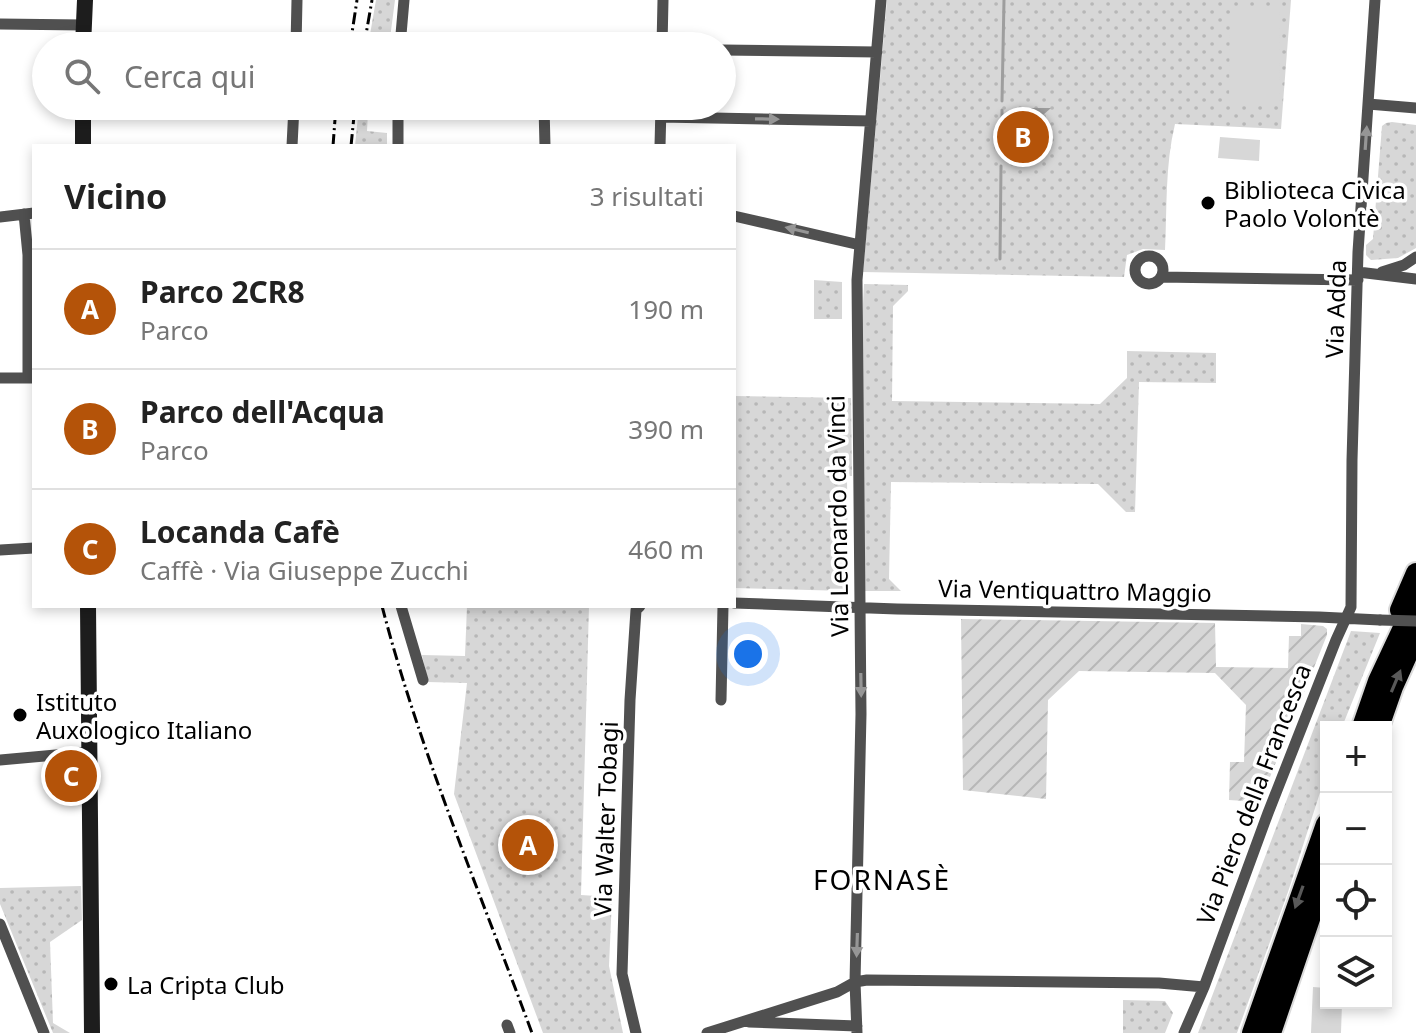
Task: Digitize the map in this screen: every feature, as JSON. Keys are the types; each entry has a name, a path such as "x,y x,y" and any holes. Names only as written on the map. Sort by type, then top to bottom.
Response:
{"highway":[{"path":"1378,681 1382,651 1416,573"},
{"path":"1364,721 1378,681 1416,600"},
{"path":"1381,721 1416,636"},
{"path":"1252,1033 1320,840"},
{"path":"1271,1033 1320,890"}],"street":[{"path":"83,32 85,0"},
{"path":"296,32 297,0"},
{"path":"401,32 404,0"},
{"path":"662,32 663,0"},
{"name":"Via Leonardo da Vinci","path":"857,1029 855,982 861,778 857,280 881,0"},
{"name":"Via Adda","path":"1346,618 1351,607 1358,276 1375,0"},
{"path":"0,24 83,25"},
{"path":"736,50 877,52"},
{"path":"1368,104 1416,108"},
{"path":"736,115 871,121"},
{"path":"83,120 83,144"},
{"path":"292,144 293,120"},
{"path":"398,120 398,144"},
{"path":"544,120 545,144"},
{"path":"660,144 661,120"},
{"path":"0,217 29,214 31,255 31,378 0,378"},
{"path":"736,216 860,245"},
{"path":"1161,277 1358,276 1404,265 1416,257"},
{"path":"1377,273 1416,279"},
{"path":"0,550 32,548"},
{"name":"Via Ventiquattro Maggio","path":"736,603 1416,621"},
{"path":"88,608 92,1033"},
{"path":"402,608 423,680"},
{"name":"Via Walter Tobagi","path":"636,1033 622,974 630,700 638,608"},
{"path":"721,700 723,608"},
{"name":"Via Piero della Francesca","path":"1184,1033 1346,618"},
{"path":"0,760 89,752"},
{"path":"0,924 44,1033"},
{"path":"707,1033 867,980 1159,983 1204,987"},
{"path":"741,1022 857,1029"}],"shaded area":[{"path":"376,0 395,0 391,32 370,32"},
{"path":"887,0 1291,0 1281,129 1175,124 1168,171 1165,250 1143,249 1127,255 1124,277 863,272"},
{"path":"1230,10 1280,10 1279,105 1229,105"},
{"path":"358,120 368,120 367,131 387,133 387,144 355,144"},
{"path":"1392,122 1416,125 1416,248 1398,258 1371,260 1366,255 1366,245 1373,239 1382,126"},
{"path":"1220,137 1260,140 1259,161 1218,158"},
{"path":"814,280 842,282 842,319 814,319"},
{"path":"864,284 908,285 908,291 893,306 892,401 1100,404 1127,378 1127,351 1216,353 1216,383 1139,382 1135,512 1126,512 1098,484 891,482 889,579 901,591 864,591"},
{"path":"736,396 851,398 852,476 847,476 848,591 736,588"},
{"path":"467,608 589,608 581,895 612,897 609,966 623,1033 543,1033 454,794 467,683 428,682 422,655 465,656"},
{"path":"961,619 1215,623 1216,667 1288,668 1289,636 1301,636 1301,624 1323,626 1327,629 1327,635 1260,802 1229,800 1230,762 1244,762 1246,705 1215,673 1079,671 1048,700 1046,799 963,790"},
{"path":"1351,631 1380,633 1344,721 1320,721 1320,793 1237,1033 1198,1033"},
{"path":"81,886 82,920 50,942 53,1023 70,1033 53,1033 0,904 0,888"},
{"path":"1313,987 1320,988 1320,1009 1342,1009 1341,1033 1311,1033"},
{"path":"1123,1000 1165,1001 1173,1013 1165,1033 1123,1033"}],"water":[{"path":"1018,108 1051,108 1018,137"}],"waterway":[{"path":"1002,101 1004,0"},
{"path":"1002,110 1002,144"},
{"path":"1000,259 1001,166"}],"railway":[{"path":"352,32 357,0"},
{"path":"366,32 372,0"},
{"path":"333,144 335,120"},
{"path":"351,144 354,120"},
{"path":"383,608 432,768 532,1033"}],"place":[{"name":"Parco dell'Acqua","path":"1023,137"},
{"name":"Biblioteca Civica Paolo Volontè","path":"1208,203"},
{"name":"Istituto Auxologico Italiano","path":"20,715"},
{"name":"Locanda Cafè","path":"71,776"},
{"name":"Parco 2CR8","path":"528,845"},
{"name":"La Cripta Club","path":"111,984"}],"district":[{"name":"FORNASÈ","path":"882,879"}]}
